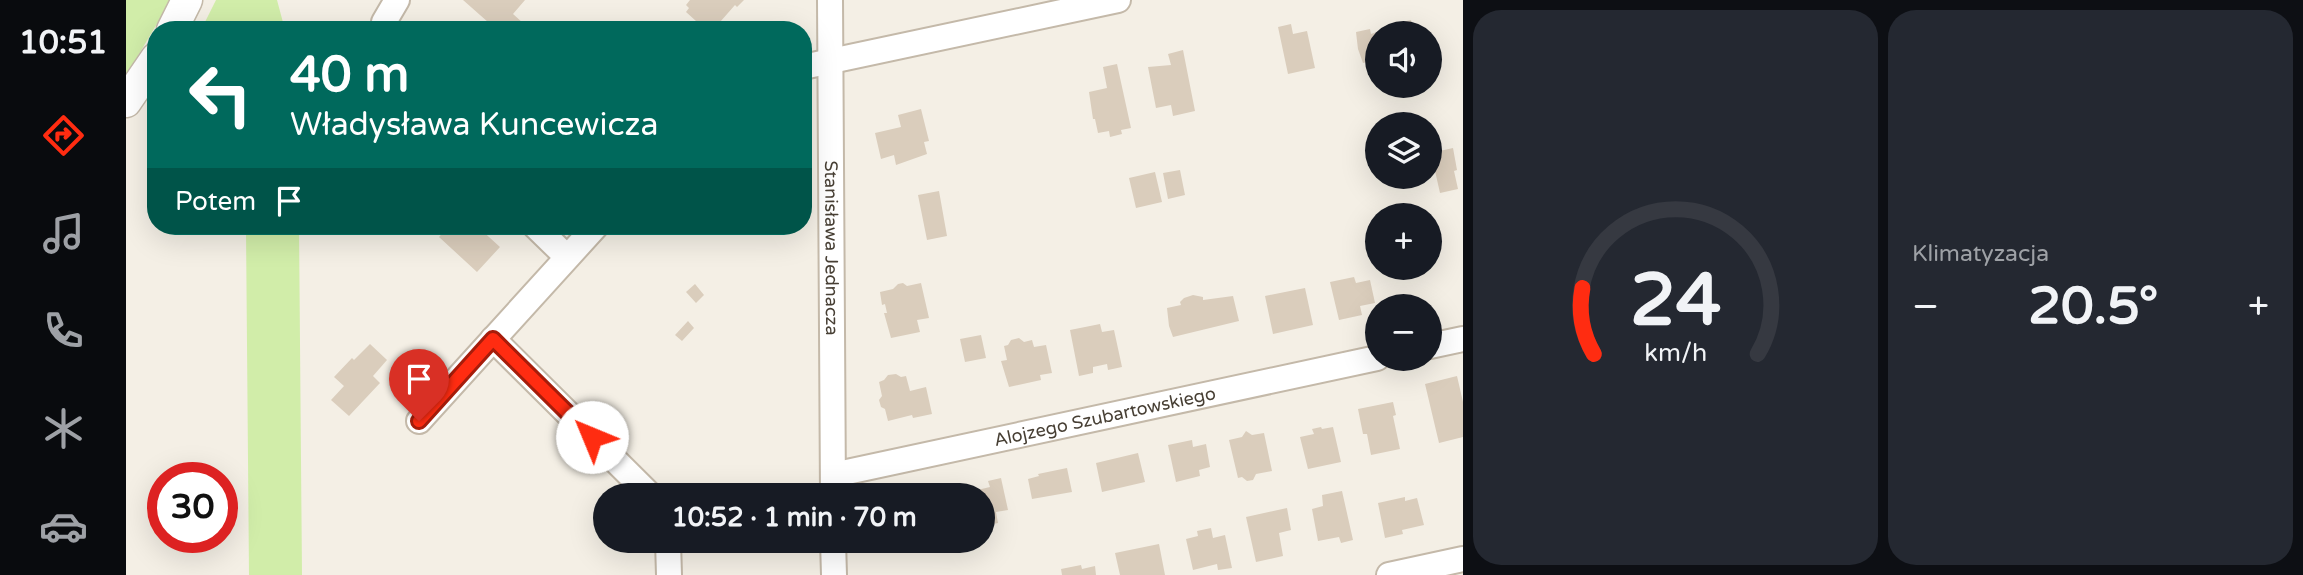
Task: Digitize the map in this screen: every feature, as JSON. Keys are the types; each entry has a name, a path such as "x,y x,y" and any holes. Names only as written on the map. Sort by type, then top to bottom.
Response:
{"street":[{"path":"176,21 187,0"},
{"path":"385,21 397,0"},
{"name":"Stanisława Jednacza","path":"830,0 833,483"},
{"path":"812,65 1118,0"},
{"path":"126,102 147,71"},
{"path":"544,235 567,257"},
{"path":"419,421 588,235"},
{"path":"493,339 638,483"},
{"path":"1442,343 1463,339"},
{"name":"Alojzego Szubartowskiego","path":"842,483 1365,361"},
{"path":"668,553 669,575"},
{"path":"834,553 834,575"},
{"path":"1397,574 1463,559"}],"green space":[{"path":"126,0 171,0 159,21 147,21 147,41 126,76"},
{"path":"216,0 277,0 283,21 206,21"},
{"path":"246,235 299,235 302,575 249,575"}],"building":[{"path":"463,0 525,0 513,14 521,21 487,21"},
{"path":"690,0 744,0 737,7 735,5 721,21 696,21 686,12 689,8 686,5"},
{"path":"1291,24 1293,34 1307,31 1315,68 1288,74 1278,27"},
{"path":"1365,30 1365,62 1358,49 1356,32"},
{"path":"1183,50 1195,111 1173,116 1171,105 1156,108 1148,67 1171,65 1168,54"},
{"path":"1117,64 1131,128 1121,130 1122,134 1110,137 1109,131 1098,133 1089,92 1107,88 1103,67"},
{"path":"921,109 929,141 924,142 927,154 896,165 894,155 881,159 875,133 901,127 898,115"},
{"path":"1453,148 1458,189 1440,193 1439,189 1442,189 1442,150"},
{"path":"1180,170 1185,195 1168,199 1163,173"},
{"path":"1155,172 1162,202 1136,208 1129,178"},
{"path":"939,191 947,236 927,240 918,195"},
{"path":"487,235 500,247 477,272 439,237"},
{"path":"1354,277 1356,283 1370,280 1373,294 1365,294 1365,305 1360,306 1362,315 1339,320 1330,282"},
{"path":"903,283 907,286 921,283 929,318 917,320 920,332 891,338 880,292"},
{"path":"695,284 704,295 696,303 686,292"},
{"path":"1305,288 1313,325 1273,334 1265,296"},
{"path":"1193,295 1203,297 1203,300 1233,296 1239,321 1173,337 1167,308 1181,305 1180,302 1184,298"},
{"path":"688,321 694,328 682,341 675,335"},
{"path":"1100,324 1102,332 1114,330 1122,367 1108,370 1107,364 1093,367 1093,373 1079,376 1070,330"},
{"path":"981,335 986,358 965,362 960,339"},
{"path":"1019,338 1024,342 1032,340 1034,347 1046,345 1052,373 1040,375 1041,380 1009,387 1001,361 1007,360 1004,346"},
{"path":"370,344 387,360 373,376 380,383 349,416 331,400 344,386 334,377"},
{"path":"888,375 906,376 910,391 926,387 932,414 913,418 912,415 888,421 879,400 882,396 879,382"},
{"path":"1457,376 1463,402 1463,437 1439,443 1425,384"},
{"path":"1393,402 1400,449 1371,455 1358,409"},
{"path":"1333,427 1341,462 1308,469 1300,437 1314,434 1312,429"},
{"path":"1246,431 1252,435 1264,433 1272,471 1256,474 1253,480 1247,481 1242,477 1238,478 1229,440 1242,437"},
{"path":"1192,440 1193,447 1206,444 1210,467 1199,470 1200,476 1176,482 1168,445"},
{"path":"1138,453 1145,482 1102,492 1096,463"},
{"path":"1067,468 1072,492 1032,499 1028,479"},
{"path":"1001,478 1008,510 996,512 998,523 995,524 995,483 988,481"},
{"path":"1342,491 1353,540 1341,543 1339,537 1318,541 1312,509 1323,506 1322,495"},
{"path":"1405,497 1405,501 1417,498 1424,525 1402,530 1403,534 1385,538 1378,503"},
{"path":"1287,508 1291,530 1279,533 1283,556 1256,562 1246,517"},
{"path":"1211,528 1213,538 1225,535 1232,568 1218,570 1217,564 1193,570 1186,539 1198,536 1197,531"},
{"path":"1159,544 1165,575 1120,575 1115,553"},
{"path":"1081,565 1082,569 1095,566 1096,575 1062,575 1061,569"}],"route":[{"path":"419,421 493,339 592,437"}]}
